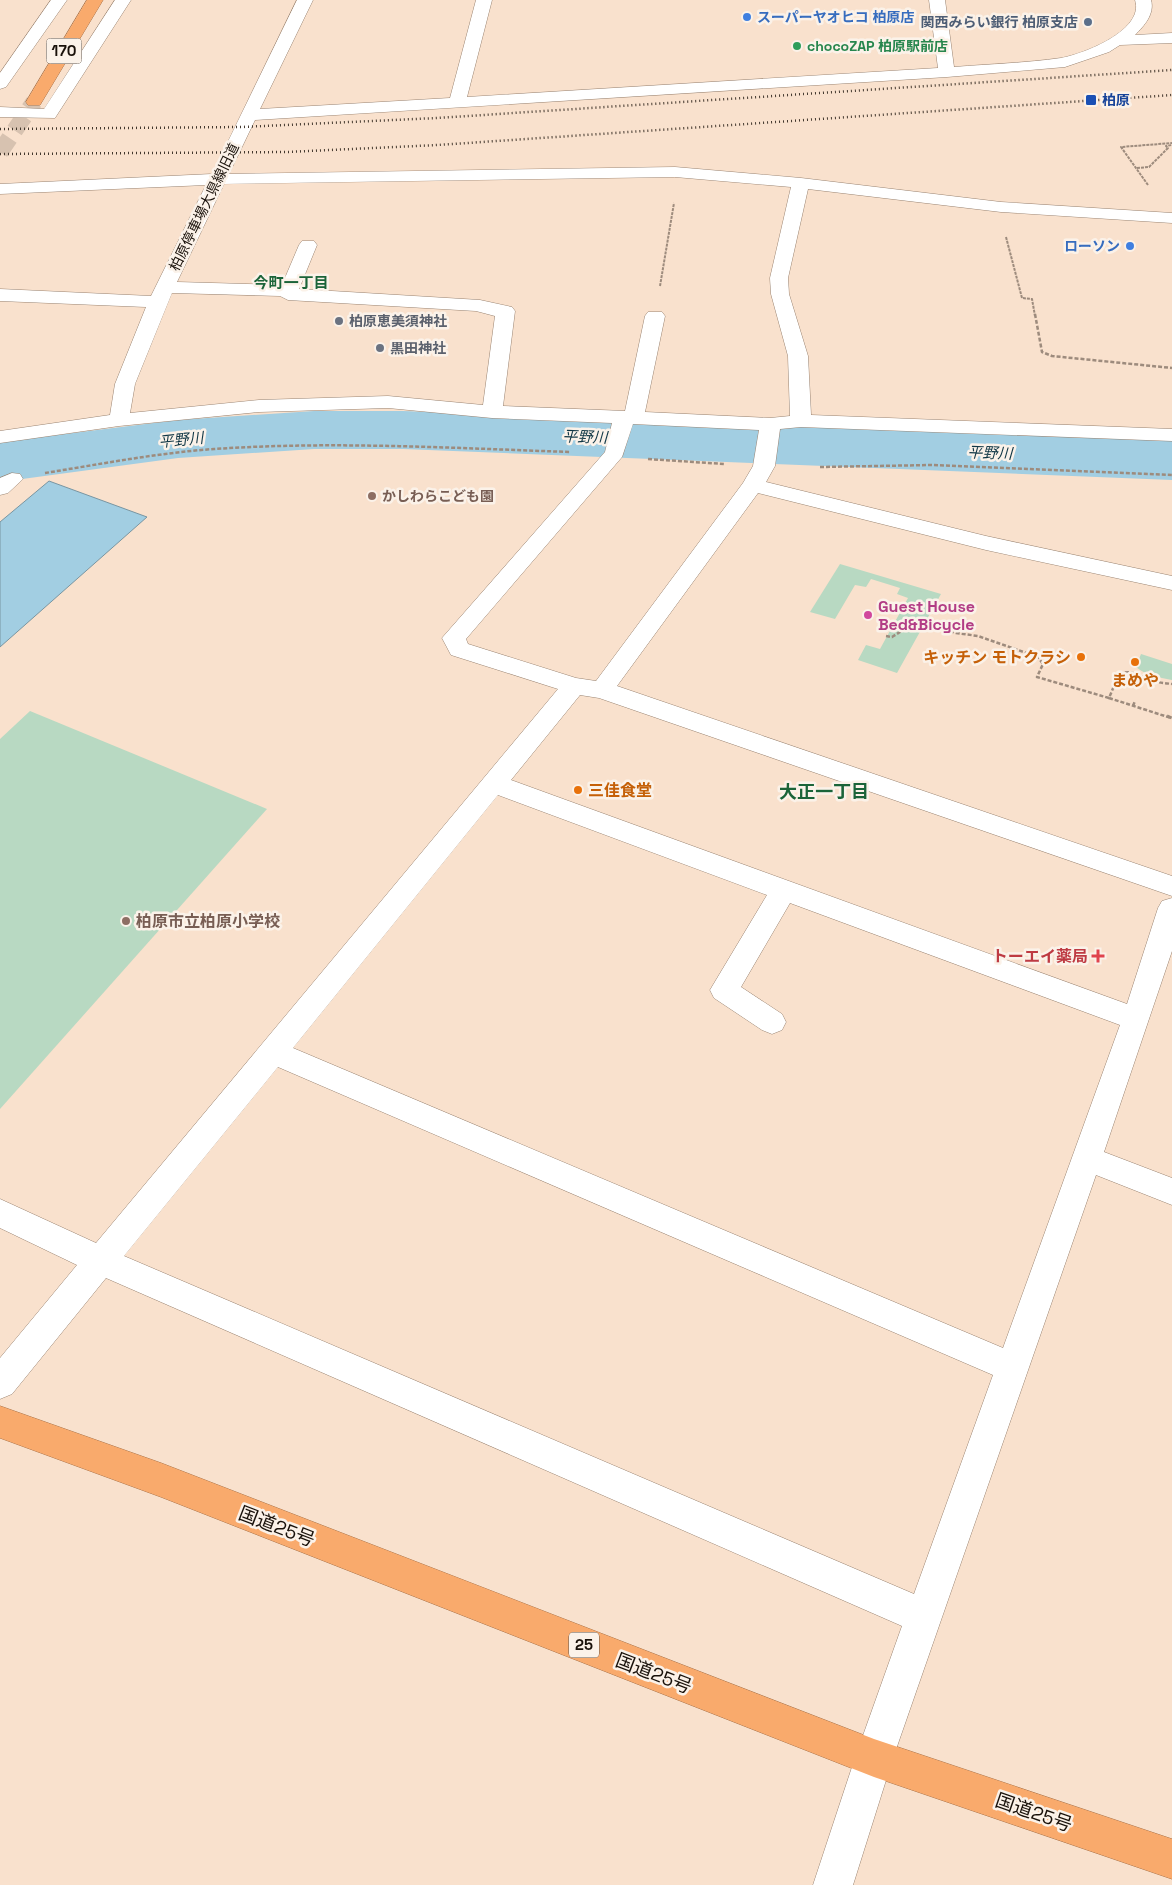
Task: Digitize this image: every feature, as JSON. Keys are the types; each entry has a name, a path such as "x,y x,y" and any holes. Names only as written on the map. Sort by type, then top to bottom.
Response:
{"highway":[{"name":"170","path":"34,102 95,0"},
{"name":"国道25号","path":"0,1422 170,1484 874,1758 1172,1859"}],"street":[{"path":"0,84 59,0"},
{"path":"0,112 49,114 123,0"},
{"name":"柏原停車場大県線旧道","path":"119,420 125,384 162,295 305,0"},
{"path":"457,102 484,0"},
{"path":"937,0 947,72"},
{"path":"248,115 947,72 1065,62 1103,49 1127,35 1140,21 1146,6 1143,0"},
{"path":"1116,41 1172,38"},
{"path":"2,192 218,179 679,172 801,183 1001,207 1172,218"},
{"path":"801,183 779,278 780,294 798,356 801,421"},
{"path":"288,291 308,245"},
{"path":"0,295 162,295 288,291 288,294 480,306 485,310 505,311 492,412"},
{"path":"655,316 626,422 613,455 454,638 459,649 574,686 602,690 1172,886"},
{"path":"0,437 119,420 259,406 388,402 626,422 767,444"},
{"path":"602,690 753,484 767,444 801,421 1172,435"},
{"path":"753,484 986,543 1172,584"},
{"path":"0,1383 574,686"},
{"path":"494,784 1136,1019"},
{"path":"772,1022 724,990 784,890"},
{"path":"833,1885 874,1758 1136,1019 1172,908"},
{"path":"274,1052 1012,1368"},
{"path":"1086,1158 1172,1192"},
{"path":"0,1213 101,1261 924,1617"}],"path":[{"path":"1169,140 1172,143"},
{"path":"1172,143 1166,146 1168,148 1148,167 1136,167 1121,148 1172,143"},
{"path":"655,316 679,172"},
{"path":"1001,207 1003,224 1022,298 1032,299 1042,352 1052,356 1172,368"},
{"path":"210,450 211,444"},
{"path":"6,483 210,450 418,447 589,453 710,464 767,444 822,467 931,465 1172,475"},
{"path":"930,459 931,465"},
{"path":"886,636 892,637 900,632 906,624 915,621 956,633 978,636 999,645 1038,657 1043,664 1037,677 1172,718"},
{"path":"1109,698 1119,674 1125,671 1135,671 1155,682 1172,684"},
{"path":"1133,706 1135,701"}],"green space":[{"path":"840,564 941,594 897,673 858,660 866,645 880,649 908,598 897,594 900,588 871,579 866,587 855,585 835,619 810,612"},
{"path":"1141,654 1172,664 1172,680 1157,677 1136,667"},
{"path":"30,711 267,809 0,1109 0,739"}],"water":[{"path":"49,481 147,517 0,647 0,522"}],"waterway":[{"name":"平野川","path":"0,462 178,439 314,430 403,430 1172,460"}],"tunnel":[{"path":"0,152 34,102"}],"railway":[{"path":"0,129 242,127 437,118 1172,70"},
{"path":"0,154 287,152 438,145 1172,95"}],"place":[{"name":"スーパーヤオヒコ 柏原店","path":"747,17"},
{"name":"関西みらい銀行 柏原支店","path":"1088,22"},
{"name":"chocoZAP 柏原駅前店","path":"797,46"},
{"name":"柏原","path":"1091,100"},
{"name":"ローソン","path":"1130,246"},
{"name":"柏原恵美須神社","path":"339,321"},
{"name":"黒田神社","path":"380,348"},
{"name":"かしわらこども園","path":"372,496"},
{"name":"Guest House Bed&Bicycle","path":"868,615"},
{"name":"キッチン モトクラシ","path":"1081,657"},
{"name":"まめや","path":"1135,662"},
{"name":"三佳食堂","path":"578,790"},
{"name":"柏原市立柏原小学校","path":"126,921"},
{"name":"トーエイ薬局","path":"1098,956"}],"district":[{"name":"今町一丁目","path":"291,283"},
{"name":"大正一丁目","path":"824,792"}]}
